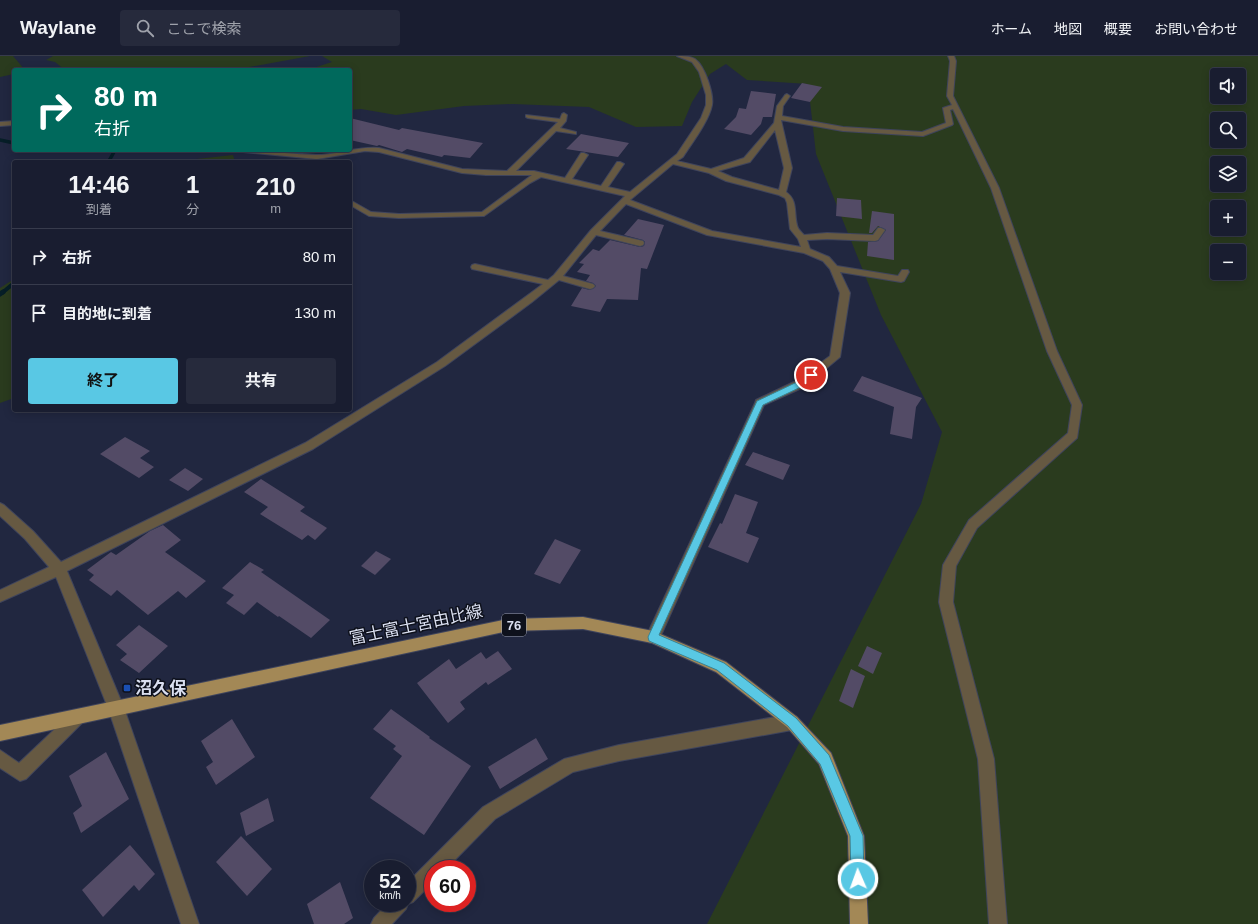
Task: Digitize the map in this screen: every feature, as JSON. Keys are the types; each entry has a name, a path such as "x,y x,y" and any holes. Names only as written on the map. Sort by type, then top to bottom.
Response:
{"main road":[{"name":"富士富士宮由比線","path":"0,733 508,625 583,623 653,637 720,667 792,722 824,759 856,836 859,924"}],"street":[{"path":"0,596 60,569 309,446 441,364 486,332 553,280 594,232 628,198 680,155 704,118 709,105 706,83 702,72 694,61 680,56"},
{"path":"951,56 953,61 950,96 995,188 1052,351 1077,405 1073,435 973,524 950,565 946,602 986,760 998,924"},
{"path":"782,192 788,168 778,121 780,106 787,96"},
{"path":"778,121 848,129 923,134 950,124 946,108 954,106"},
{"path":"509,173 555,129 563,118 528,116"},
{"path":"711,171 746,160 778,121"},
{"path":"0,124 12,123"},
{"path":"0,130 12,129"},
{"path":"555,129 574,133"},
{"path":"352,152 365,149 379,150 462,171 486,173 534,172 603,189 710,233 806,251 826,258 834,268 845,293 835,357 800,384 760,403 653,637"},
{"path":"280,152 317,157 350,152"},
{"path":"567,181 584,155"},
{"path":"322,160 329,156"},
{"path":"672,162 711,171 729,179 782,192 788,197 791,203 794,229 802,238 806,251"},
{"path":"603,189 620,164"},
{"path":"352,203 369,214 399,216 484,214 527,181 540,174"},
{"path":"802,238 827,236 876,238 881,230"},
{"path":"594,232 640,243"},
{"path":"475,267 590,286"},
{"path":"834,268 901,279 905,272"},
{"path":"0,508 60,569 116,708 190,924"},
{"path":"0,758 20,773 78,716"},
{"path":"442,860 489,813 570,765 619,753 792,722"},
{"path":"416,887 424,878"},
{"path":"380,924 391,912"}],"green space":[{"path":"0,56 13,56 23,68 12,68 12,74 0,77"},
{"path":"53,56 310,56 244,68 62,68 55,62 46,60"},
{"path":"322,56 1258,56 1258,924 707,924 921,504 942,432 881,315 816,154 808,84 747,80 726,64 710,74 692,102 682,126 636,127 589,107 513,104 464,106 396,115 361,109 352,110 352,68 313,68 332,62"},
{"path":"233,155 234,160 187,160"},
{"path":"12,280 12,399 0,403 0,288"}],"building":[{"path":"802,83 822,87 810,102 791,98"},
{"path":"751,91 776,94 772,117 763,117 761,124 751,135 724,129 736,117 739,108 746,109"},
{"path":"352,118 399,130 402,128 483,143 470,158 444,155 442,157 407,149 402,152 379,145 377,146 352,140"},
{"path":"581,134 629,143 618,157 566,149"},
{"path":"837,198 861,200 862,219 836,216"},
{"path":"872,211 894,214 894,260 867,256 868,242 878,241 886,230 878,226 872,233 869,233"},
{"path":"638,219 664,225 647,269 641,268 638,300 607,299 600,312 571,306 582,288 590,290 596,286 593,283 586,281 590,275 577,272 584,264 579,263 593,249 599,251 610,240 640,247 644,246 645,242 643,240 624,235"},
{"path":"862,376 922,398 916,407 912,439 890,434 894,407 853,391"},
{"path":"125,437 150,451 140,458 154,467 139,478 100,454"},
{"path":"753,452 790,465 783,480 745,465"},
{"path":"185,468 203,479 188,491 169,480"},
{"path":"261,479 305,507 300,511 327,528 315,540 308,535 302,540 260,514 268,507 244,492"},
{"path":"735,494 758,502 746,533 759,538 748,563 708,547 720,523 722,524"},
{"path":"163,525 181,540 165,552 206,581 186,598 178,591 148,615 117,590 111,596 89,580 94,575 87,570 111,552 116,555 150,531"},
{"path":"555,539 581,550 560,584 534,574"},
{"path":"376,551 391,559 375,575 361,566"},
{"path":"250,562 264,570 261,572 330,620 311,638 257,602 244,615 226,603 234,595 222,588"},
{"path":"139,625 168,646 139,673 120,660 127,654 116,645"},
{"path":"867,646 882,653 873,674 858,666"},
{"path":"498,651 512,669 488,685 486,682 460,702 465,709 448,723 417,683 449,659 456,669 481,652 486,659"},
{"path":"851,669 865,676 853,708 839,701"},
{"path":"391,709 430,737 429,738 471,766 424,835 370,798 402,756 393,749 396,746 373,729"},
{"path":"232,719 255,757 216,785 206,767 213,762 201,741"},
{"path":"536,738 548,759 500,789 488,767"},
{"path":"106,752 129,799 81,833 73,813 82,806 69,776"},
{"path":"268,798 274,821 246,836 240,813"},
{"path":"241,836 272,869 247,896 216,862"},
{"path":"130,845 155,874 139,891 134,885 103,917 82,890"},
{"path":"340,882 353,918 344,924 314,924 307,904"}],"waterway":[{"path":"0,140 12,143"},
{"path":"110,160 114,152"},
{"path":"2,293 12,285"}],"place":[{"name":"沼久保","path":"127,688"}],"route":[{"path":"811,375 800,384 760,403 653,637 720,667 792,722 824,759 856,836 858,879"}]}
